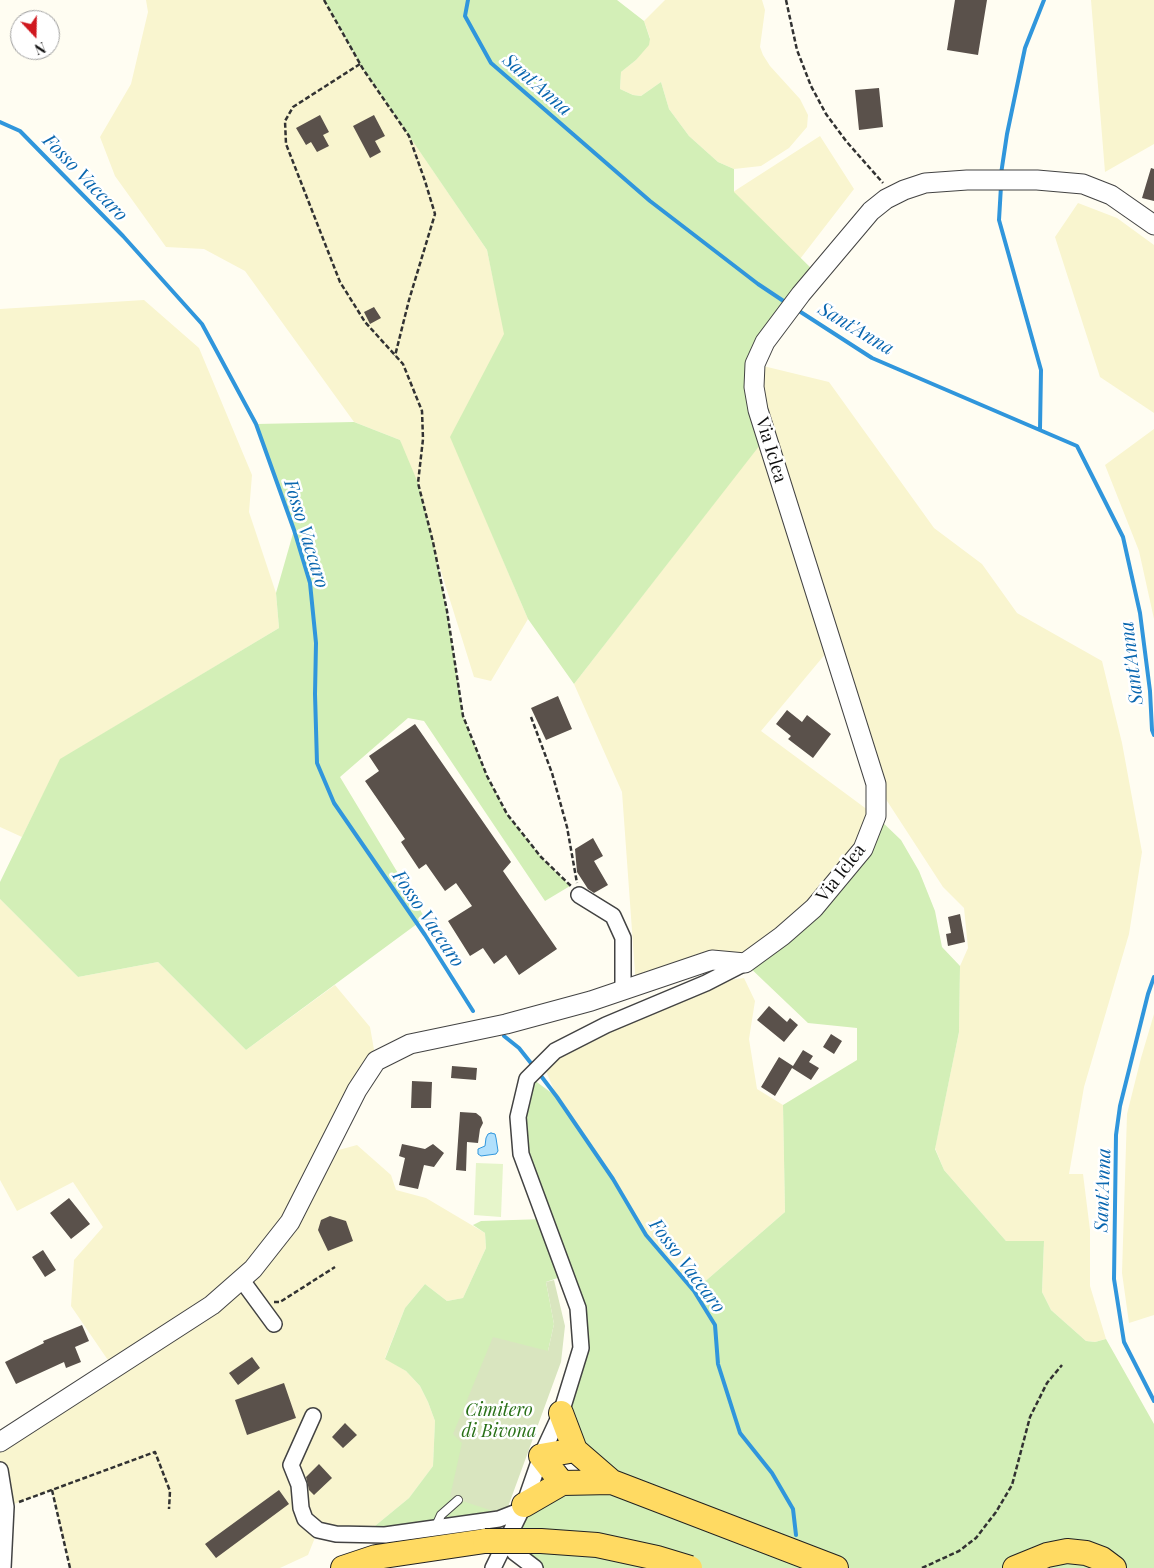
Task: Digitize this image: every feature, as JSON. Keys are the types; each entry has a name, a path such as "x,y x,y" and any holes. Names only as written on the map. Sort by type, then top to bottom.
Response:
{"main road":[{"path":"561,1413 575,1450 612,1482 836,1568"},
{"path":"562,1483 541,1456 575,1450"},
{"path":"520,1514 562,1483 612,1482"},
{"path":"343,1568 376,1557 485,1541 541,1541 597,1545 657,1558 690,1568"},
{"path":"1015,1568 1047,1555 1067,1551 1086,1553 1102,1559 1114,1568"}],"street":[{"name":"Via Iclea","path":"745,963 782,936 814,908 863,849 876,816 876,784 758,410 754,387 755,364 765,342 801,294 871,211 894,195 925,183 967,180 1031,180 1083,184 1110,195 1154,225"},
{"path":"579,894 613,916 623,938 623,990"},
{"path":"0,1442 212,1305 253,1268 290,1222 358,1090 376,1061 410,1044 506,1024 592,1001 712,960 745,963"},
{"path":"493,1568 520,1514 541,1456 561,1413 581,1348 578,1308 521,1154 518,1117 527,1079 555,1050 606,1025 706,983 745,963"},
{"path":"241,1279 274,1324"},
{"path":"313,1416 291,1465 299,1485 301,1508 305,1519 318,1530 364,1535 386,1535 499,1519 520,1514"},
{"path":"0,1470 6,1507 3,1568"},
{"path":"520,1514 514,1552 526,1567"}],"lane":[{"path":"434,1528 441,1515 458,1500"}],"path":[{"path":"324,0 360,64 408,136 435,214 409,300 395,356"},
{"path":"786,0 797,50 811,86 826,114 846,141 894,195"},
{"path":"360,64 294,107 284,121 286,144 340,282 365,322 403,364 422,411 423,439 418,483 433,542 447,611 463,716 487,776 506,814 541,857 579,894"},
{"path":"531,717 552,773 567,827 579,894"},
{"path":"258,1302 280,1302 335,1266"},
{"path":"922,1568 959,1551 976,1538 996,1512 1012,1486 1030,1418 1047,1382 1062,1365"},
{"path":"6,1507 155,1452 170,1491 169,1509"},
{"path":"52,1490 70,1568"}],"shaded area":[{"path":"146,0 324,0 353,53 487,250 505,334 451,437 528,619 491,681 474,677 400,440 354,422 245,271 204,249 166,247 115,176 100,137 131,84 148,12"},
{"path":"665,0 762,0 765,10 760,47 763,55 770,66 800,99 808,115 807,127 789,148 761,166 734,169 718,162 689,136 669,109 661,82 641,96 633,95 620,89 621,72 636,60 650,38 644,21"},
{"path":"1091,0 1154,0 1154,144 1105,172"},
{"path":"820,136 854,189 800,259 733,192"},
{"path":"1078,203 1117,218 1154,245 1154,413 1100,377 1055,237"},
{"path":"144,300 199,348 252,475 249,512 276,593 279,628 61,759 22,837 0,827 0,309"},
{"path":"755,364 829,382 934,528 982,564 1017,613 1102,661 1122,743 1142,852 1129,934 1084,1087 1069,1174 1083,1174 1090,1230 1090,1286 1106,1339 1095,1342 1086,1341 1051,1310 1042,1292 1044,1241 1006,1241 944,1170 935,1148 959,1032 960,966 968,948 964,908 943,887 876,784 832,646 761,731 876,816 863,849 745,963 712,960 636,986 622,792 574,684 766,436"},
{"path":"1154,429 1154,619 1139,551 1105,465"},
{"path":"0,899 78,977 158,962 246,1050 335,985 370,1027 376,1061 335,1151 357,1145 391,1175 396,1190 426,1198 485,1233 486,1248 463,1298 447,1301 425,1284 405,1308 385,1358 406,1371 420,1386 428,1402 435,1421 433,1466 409,1498 364,1535 318,1530 308,1555 280,1568 70,1568 52,1490 6,1507 0,1470 0,1442 114,1369 71,1306 74,1260 103,1227 73,1182 17,1211 0,1180"},
{"path":"744,978 755,1001 749,1039 757,1089 783,1105 785,1212 694,1291 646,1235 613,1179 557,1097 543,1064 706,983"},
{"path":"1154,1014 1154,1315 1129,1323 1122,1273 1127,1114"}],"green space":[{"path":"324,0 617,0 644,21 650,39 649,45 636,60 621,72 620,89 633,95 641,96 661,82 669,109 689,136 718,162 734,169 734,192 818,275 755,364 767,436 574,684 528,619 450,437 504,334 487,250 360,64"},
{"path":"354,422 400,440 418,483 433,542 447,611 463,716 487,776 507,814 541,857 570,886 545,901 424,721 408,718 340,777 425,918 246,1050 158,962 78,977 0,899 0,882 60,759 279,628 276,593 294,530 256,424"},
{"path":"876,816 901,840 919,871 935,911 942,947 960,966 959,1032 935,1149 944,1170 1006,1241 1044,1241 1042,1292 1051,1310 1086,1341 1095,1342 1106,1339 1154,1424 1154,1568 535,1568 514,1552 524,1505 611,1482 561,1413 581,1348 566,1275 546,1282 554,1324 548,1351 462,1443 505,1515 364,1535 409,1498 433,1466 435,1421 428,1402 420,1386 406,1371 385,1359 405,1308 425,1284 447,1301 463,1298 486,1248 485,1233 473,1225 481,1221 545,1219 521,1154 530,1077 557,1097 613,1179 646,1235 694,1291 785,1212 783,1105 857,1060 857,1028 808,1023 745,963 814,908"},
{"path":"476,1163 503,1164 501,1217 474,1215"},
{"name":"Cimitero di Bivona","path":"554,1280 565,1326 561,1362 505,1515 450,1497 462,1443 453,1434 493,1337 548,1351 554,1324 546,1282"}],"water":[{"path":"491,1133 495,1134 498,1151 496,1154 481,1156 478,1154 478,1149 485,1146 486,1138"}],"building":[{"path":"955,0 987,0 978,55 947,50"},
{"path":"879,88 883,127 859,130 855,90"},
{"path":"320,115 329,132 323,135 329,146 317,152 311,142 306,145 296,128"},
{"path":"374,115 385,136 375,141 381,152 370,158 353,126"},
{"path":"1151,168 1154,169 1154,201 1142,198"},
{"path":"374,307 381,318 370,324 364,312"},
{"path":"558,696 572,729 546,740 531,708"},
{"path":"787,710 802,722 807,715 831,734 813,758 788,739 791,736 776,724"},
{"path":"415,724 511,862 503,871 557,949 519,975 506,955 494,964 483,948 470,956 448,921 472,906 456,883 445,891 426,864 419,869 401,842 405,839 365,781 379,771 369,756"},
{"path":"593,838 603,856 594,861 608,885 594,893 588,889 577,872 575,849"},
{"path":"960,914 965,942 948,946 946,934 951,933 948,917"},
{"path":"769,1006 787,1022 790,1018 798,1025 784,1042 757,1020"},
{"path":"831,1034 842,1041 834,1054 823,1047"},
{"path":"803,1050 813,1056 809,1062 819,1068 811,1080 792,1068 775,1096 761,1087 779,1057 793,1066"},
{"path":"452,1066 477,1068 476,1080 451,1078"},
{"path":"412,1081 432,1082 431,1108 411,1108"},
{"path":"460,1112 476,1113 481,1117 483,1123 478,1143 467,1142 466,1171 456,1170"},
{"path":"402,1144 425,1149 433,1144 444,1153 434,1167 424,1165 418,1189 399,1185 405,1158 399,1156"},
{"path":"69,1198 90,1224 71,1239 50,1213"},
{"path":"330,1216 346,1221 353,1241 328,1251 318,1230 321,1220"},
{"path":"43,1250 56,1270 45,1277 32,1257"},
{"path":"82,1325 89,1341 75,1347 81,1362 66,1368 64,1362 16,1384 5,1362 44,1343 43,1341"},
{"path":"252,1357 260,1368 238,1385 229,1373"},
{"path":"284,1383 296,1418 247,1435 235,1400"},
{"path":"345,1423 357,1435 343,1448 332,1437"},
{"path":"319,1464 332,1478 314,1495 309,1490 306,1477"},
{"path":"279,1490 289,1504 216,1558 205,1544"}],"waterway":[{"name":"Sant'Anna","path":"468,0 465,16 491,63 650,201 758,284 788,304"},
{"path":"1001,174 1007,134 1025,48 1044,0"},
{"name":"Fosso Vaccaro","path":"0,122 20,131 123,236 202,324 256,424 294,530 310,583 316,643 317,763 334,803 425,935 473,1011"},
{"path":"1001,186 999,220 1041,370 1040,429"},
{"name":"Sant'Anna","path":"796,309 872,358 1077,446 1123,537 1140,613 1154,735"},
{"name":"Sant'Anna","path":"1154,977 1120,1106 1116,1135 1114,1279 1124,1342 1154,1401"},
{"name":"Fosso Vaccaro","path":"504,1036 519,1048 534,1067"},
{"name":"Fosso Vaccaro","path":"538,1072 613,1179 646,1235 694,1291 715,1325 718,1364 740,1433 772,1473 793,1509 796,1535"}]}
